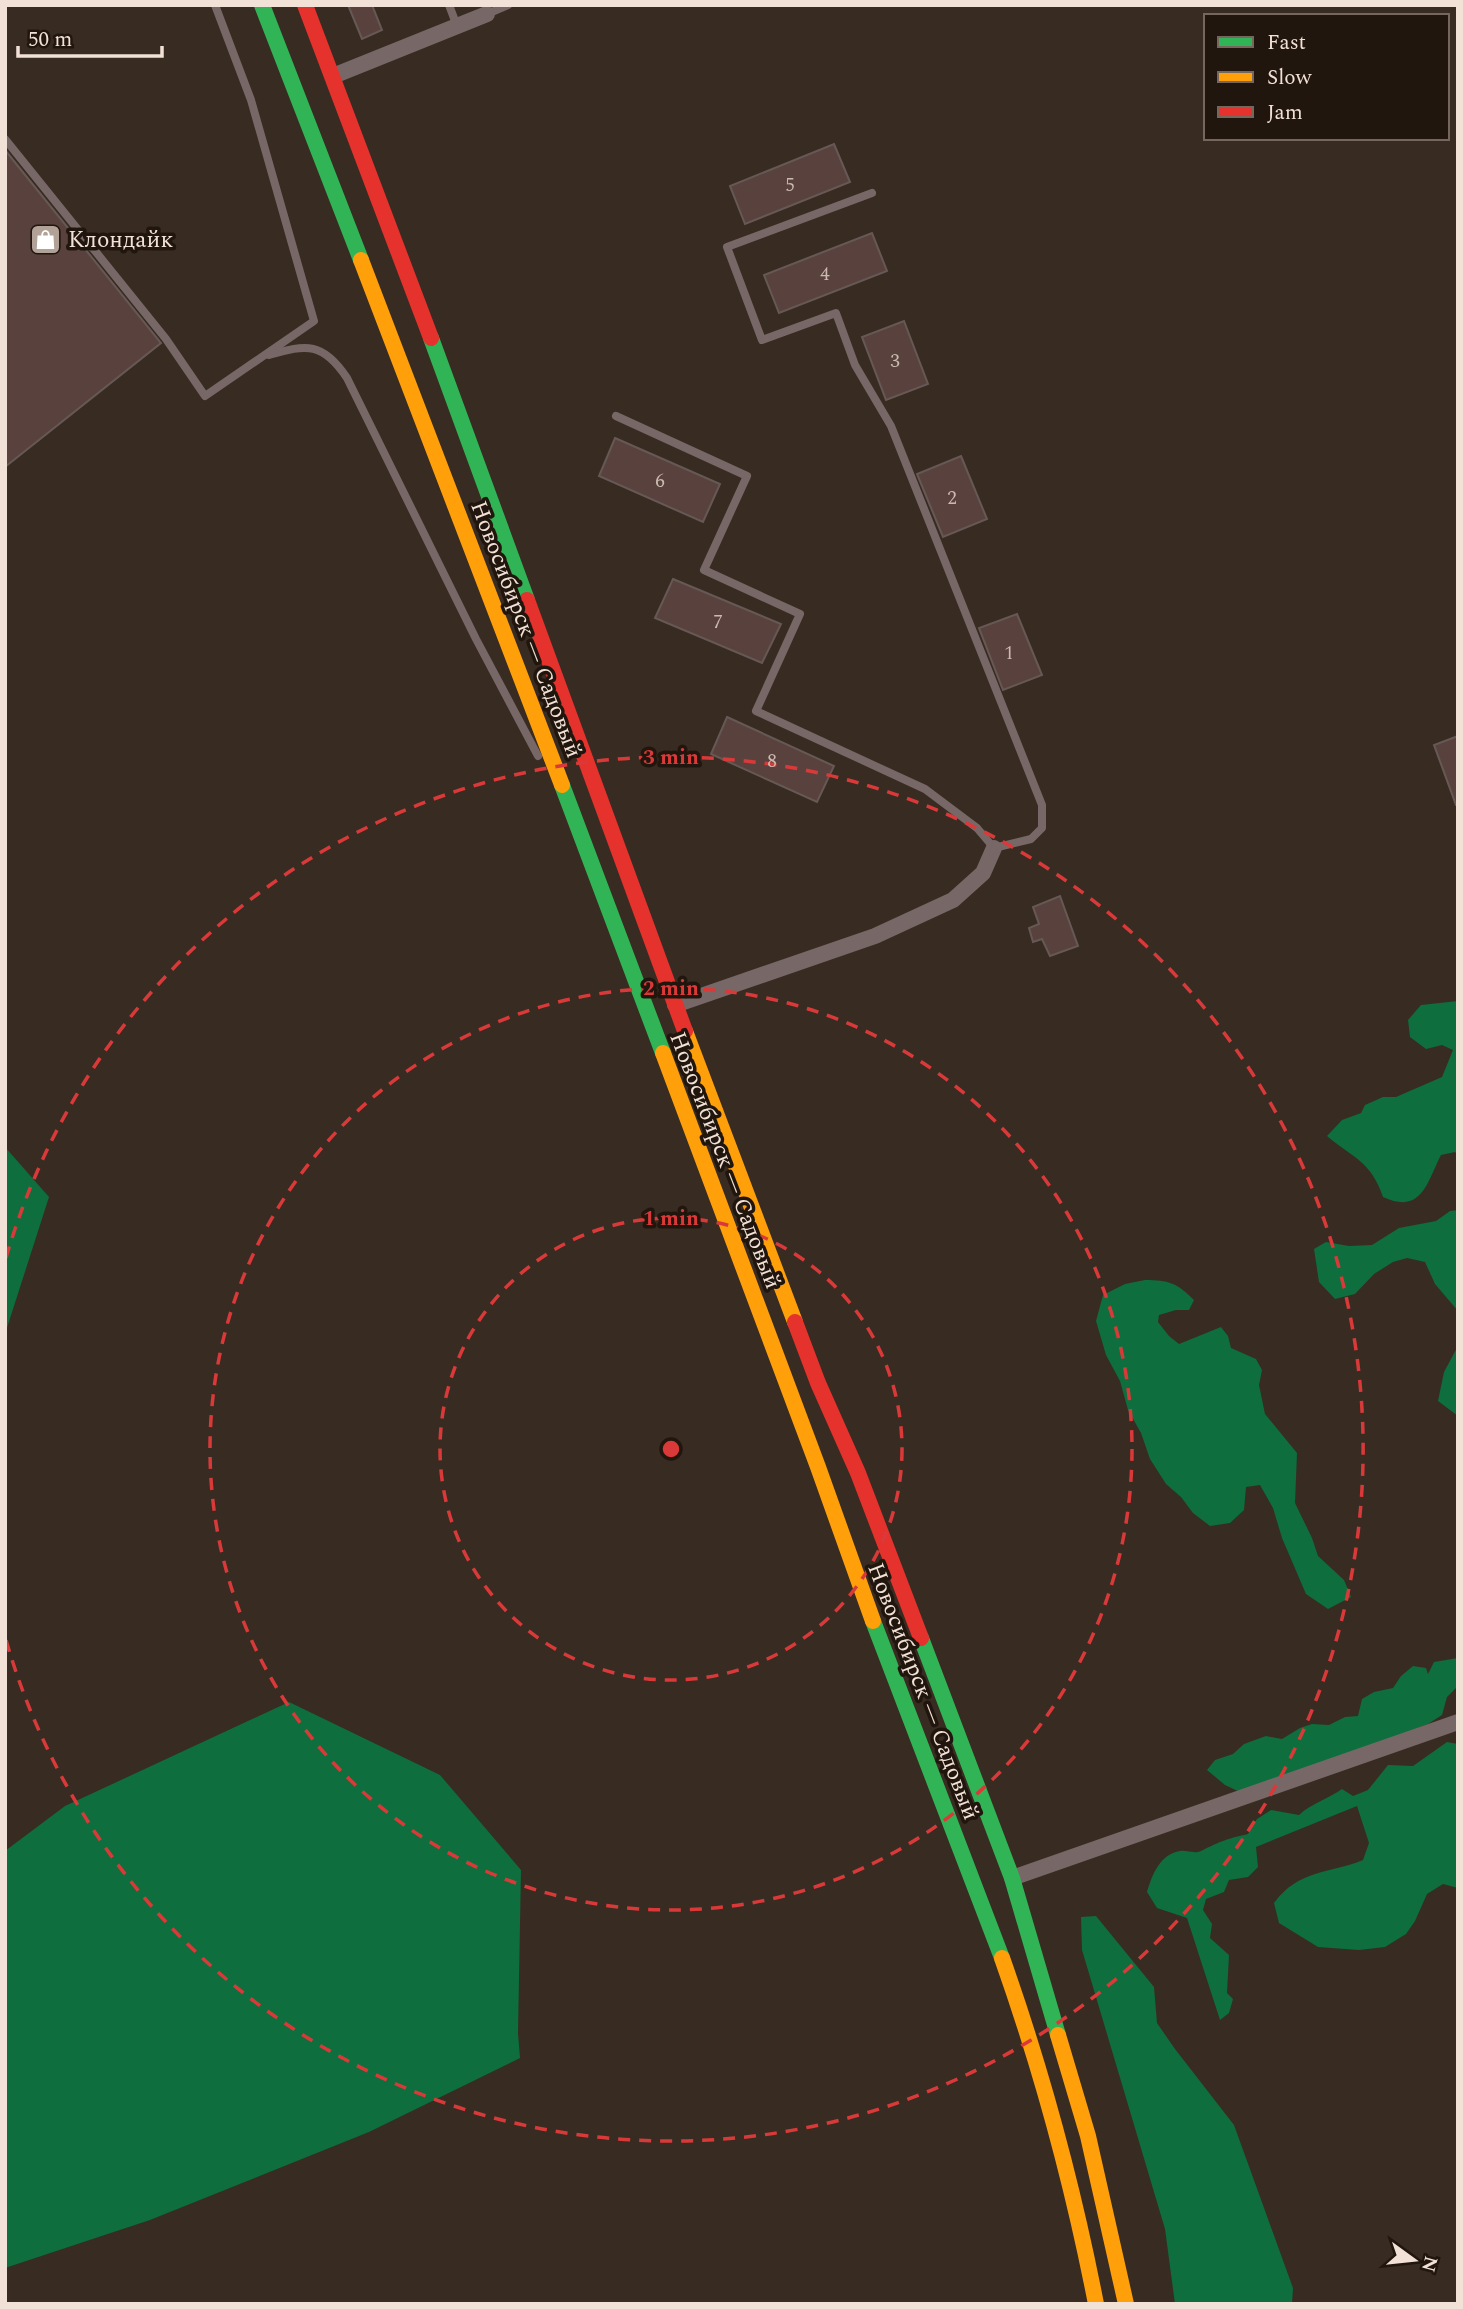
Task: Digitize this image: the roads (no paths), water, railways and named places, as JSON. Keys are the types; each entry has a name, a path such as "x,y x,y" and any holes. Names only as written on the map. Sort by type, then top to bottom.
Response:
{"main road":[{"name":"Новосибирск — Садовый","path":"262,5 420,411 818,1467 858,1585 983,1907 1027,2033 1060,2145 1096,2304"},
{"name":"Новосибирск — Садовый","path":"305,5 444,372 675,1005 818,1383 858,1473 1012,1878 1088,2136 1126,2304"}],"street":[{"path":"333,76 487,14"},
{"path":"675,1005 875,936 953,900 983,873 993,848"},
{"path":"1012,1878 1458,1722"}],"lane":[{"path":"5,139 166,339 205,396 314,321 251,100 215,5"},
{"path":"449,5 457,26"},
{"path":"487,14 505,6"},
{"path":"616,416 747,476 704,570 800,614 756,711 925,789 976,828 993,848 1031,839 1042,828 1042,805 891,426 855,365 836,313 762,340 727,247 872,193"},
{"path":"262,356 296,347 319,350 336,362 347,378 464,616 540,760"},
{"path":"547,772 579,832"}],"place":[{"name":"Клондайк","path":"45,239"}]}
